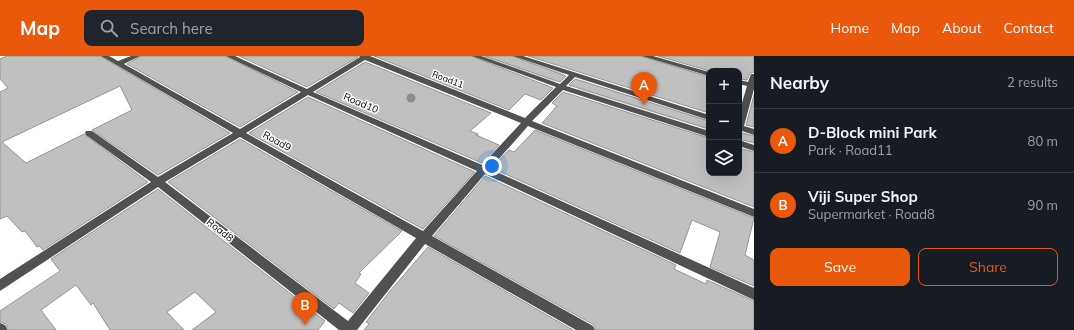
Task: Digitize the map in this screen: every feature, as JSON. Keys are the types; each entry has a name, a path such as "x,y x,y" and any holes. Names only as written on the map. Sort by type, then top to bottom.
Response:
{"street":[{"name":"Road9","path":"104,56 588,330"},
{"path":"118,64 137,56"},
{"name":"Road10","path":"229,56 484,170 754,294"},
{"path":"0,286 158,182 365,56"},
{"name":"Road11","path":"365,56 754,213"},
{"path":"475,56 562,87 706,133"},
{"path":"516,56 706,117"},
{"path":"645,56 706,73"},
{"path":"349,330 424,237 527,121 562,87 573,74"},
{"path":"742,118 754,76"},
{"path":"742,83 752,86"},
{"path":"742,128 754,132"},
{"name":"Road8","path":"89,133 158,182 349,330"},
{"path":"742,144 754,148"}],"shaded area":[{"path":"478,56 512,56 564,73 555,82"},
{"path":"582,80 706,121 706,129 577,89"}],"building":[{"path":"7,56 100,56 230,133 158,175 92,130 132,110 120,86 2,142 26,163 84,134 148,182 43,250 39,246 37,247 25,231 22,232 7,216 0,219 0,92 8,88 0,79 0,59"},
{"path":"141,56 225,56 298,92 240,127 127,64"},
{"path":"239,56 358,56 358,57 307,87"},
{"path":"374,56 471,56 553,88 541,100 525,94 509,110"},
{"path":"485,56 512,56 566,76 560,82"},
{"path":"528,56 641,56 706,76 706,112"},
{"path":"658,56 754,56 754,72 750,73 747,80 742,79 742,68 706,68 706,70"},
{"path":"365,62 491,113 470,131 499,145 482,163 316,92"},
{"path":"575,79 706,120 706,128 569,85"},
{"path":"563,92 706,137 706,176 742,176 742,149 754,152 754,207 542,123 557,106 552,103"},
{"path":"754,95 754,127 746,125"},
{"path":"308,97 475,172 423,229 249,133"},
{"path":"535,130 754,218 745,255 754,260 754,286 710,267 720,232 692,220 680,253 492,168 509,150 514,152"},
{"path":"742,133 754,136 754,143 742,140"},
{"path":"240,139 402,231 359,273 361,274 355,283 369,293 353,313 339,303 334,309 168,182"},
{"path":"485,176 676,265 674,269 706,284 707,280 754,301 754,330 596,330 594,325 434,236"},
{"path":"158,189 325,321 318,330 192,330 216,312 195,292 167,312 184,330 110,330 93,303 91,305 76,285 41,310 56,330 9,330 6,324 0,322 0,311 60,271 51,259"},
{"path":"428,247 573,330 364,330 369,324 366,322 390,291"}],"place":[{"name":"D-Block mini Park","path":"644,105"},
{"name":"Viji Super Shop","path":"305,325"}]}
